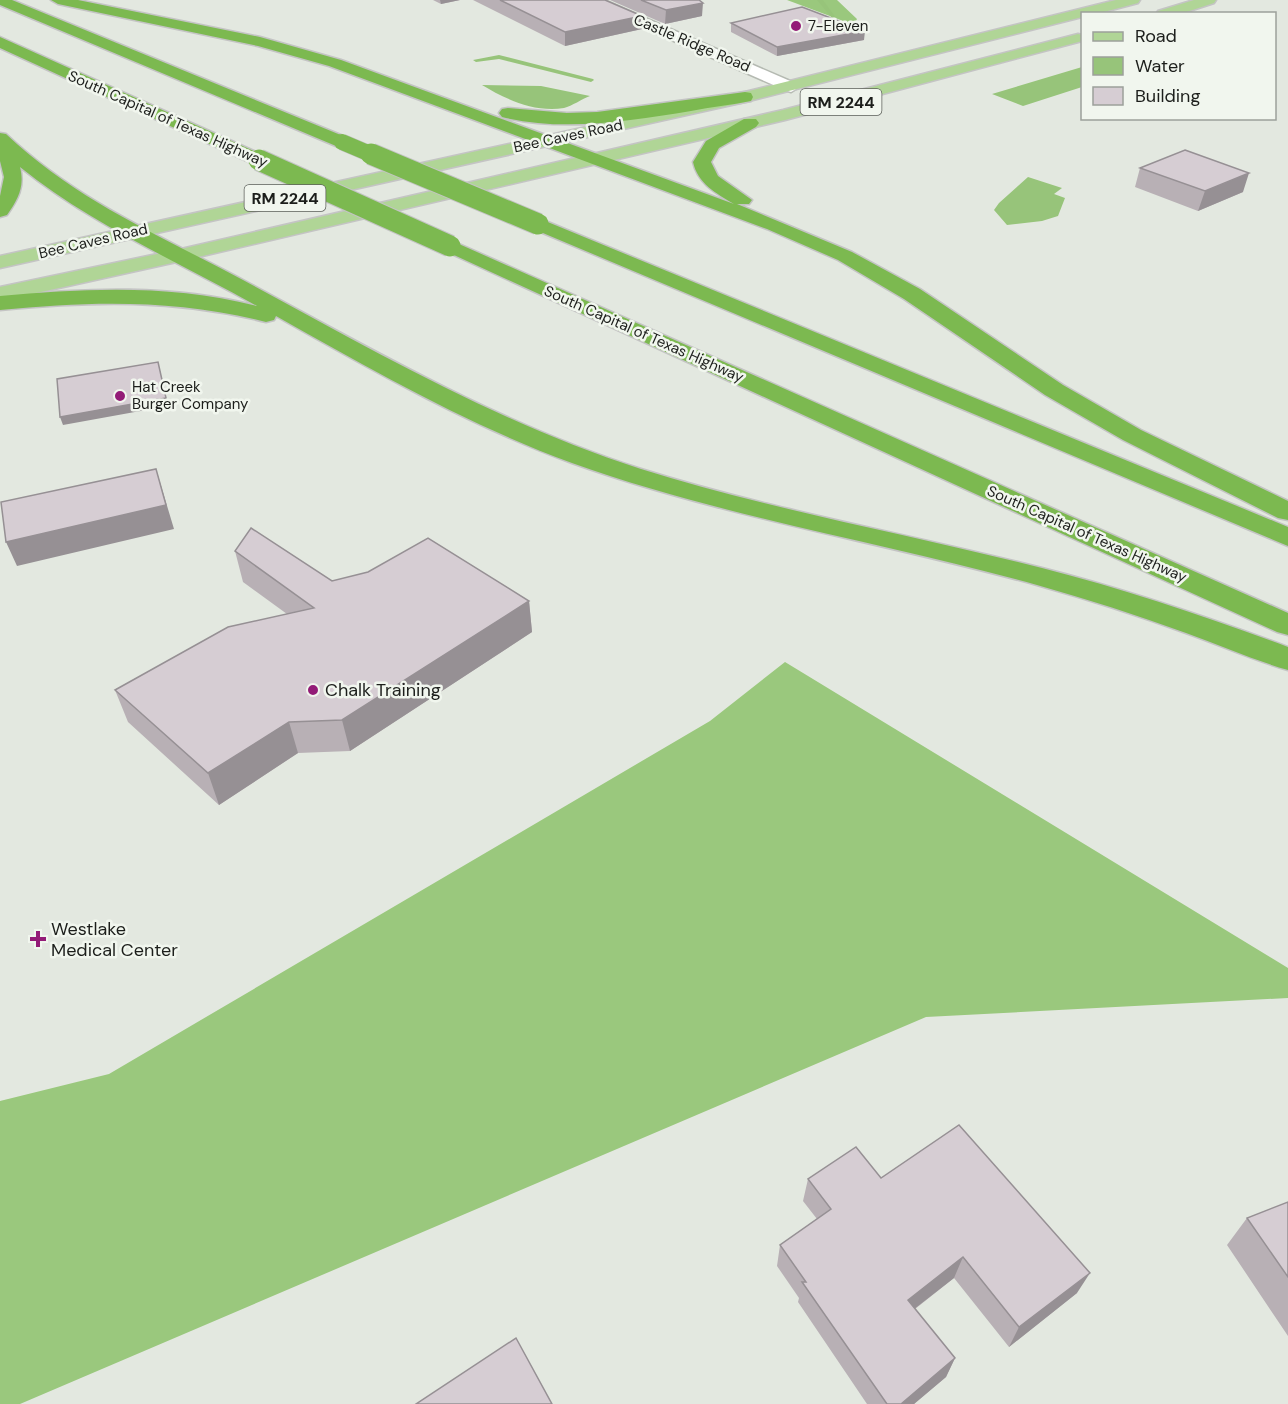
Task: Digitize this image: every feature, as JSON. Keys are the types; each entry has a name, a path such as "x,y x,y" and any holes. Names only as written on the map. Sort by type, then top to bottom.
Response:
{"highway":[{"path":"0,0 1288,537"},
{"path":"58,0 286,49 382,80 808,239 859,263 912,294 1091,412 1171,456 1288,513"},
{"name":"South Capital of Texas Highway","path":"0,42 1288,625"},
{"path":"382,80 509,113 555,118 600,117 745,98"},
{"path":"750,123 712,145 702,162 705,172 719,187 808,239"},
{"path":"0,211 12,195 14,181 1,139"},
{"path":"1,139 27,166 48,181 135,231 483,418 546,445 675,487 1099,593 1210,630 1288,660"},
{"path":"0,303 116,296 194,300 261,314 329,336"}],"main road":[{"name":"Bee Caves Road","path":"1086,12 1133,0"},
{"path":"1169,12 1209,0"},
{"name":"Bee Caves Road","path":"0,262 745,98 1081,13"},
{"path":"638,149 653,135 668,129 783,102 793,95 791,87 819,90 838,89 934,64 1081,35"},
{"name":"Bee Caves Road","path":"0,294 181,255 750,123 906,85 1081,36"}],"street":[{"name":"Castle Ridge Road","path":"592,0 791,87"}],"shaded area":[{"path":"787,0 837,0 857,19 854,25"},
{"path":"785,662 1288,968 1288,998 926,1017 20,1404 0,1404 0,1101 109,1074 710,721"}],"water":[{"path":"1081,67 1081,87 1023,106 992,94"},
{"path":"482,85 541,86 590,96 564,108 531,107 510,100"},
{"path":"1028,177 1062,188 1054,194 1065,198 1058,216 1042,221 1007,225 994,210"}],"building":[{"path":"500,0 605,0 642,16 565,32"},
{"path":"641,0 699,0 703,3 666,10"},
{"path":"802,7 865,31 777,47 731,23"},
{"path":"1185,150 1249,173 1205,191 1140,168"},
{"name":"Hat Creek Burger Company","path":"158,362 166,398 60,417 57,379"},
{"path":"156,469 166,505 6,542 1,502"},
{"name":"Chalk Training","path":"251,528 332,581 368,572 428,538 529,601 342,720 289,722 208,773 115,690 228,627 314,608 235,551"},
{"path":"959,1125 1090,1273 1019,1327 963,1257 908,1300 955,1358 901,1404 887,1404 802,1282 806,1282 780,1245 831,1209 808,1179 856,1147 881,1178"},
{"path":"1288,1202 1288,1277 1247,1218"},
{"path":"516,1338 552,1404 416,1404"}],"waterway":[{"path":"820,0 834,17"},
{"path":"476,60 499,57 591,80"}],"place":[{"name":"7-Eleven","path":"796,26"},
{"name":"Hat Creek Burger Company","path":"120,396"},
{"name":"Chalk Training","path":"313,690"},
{"name":"Westlake Medical Center","path":"38,939"}]}
